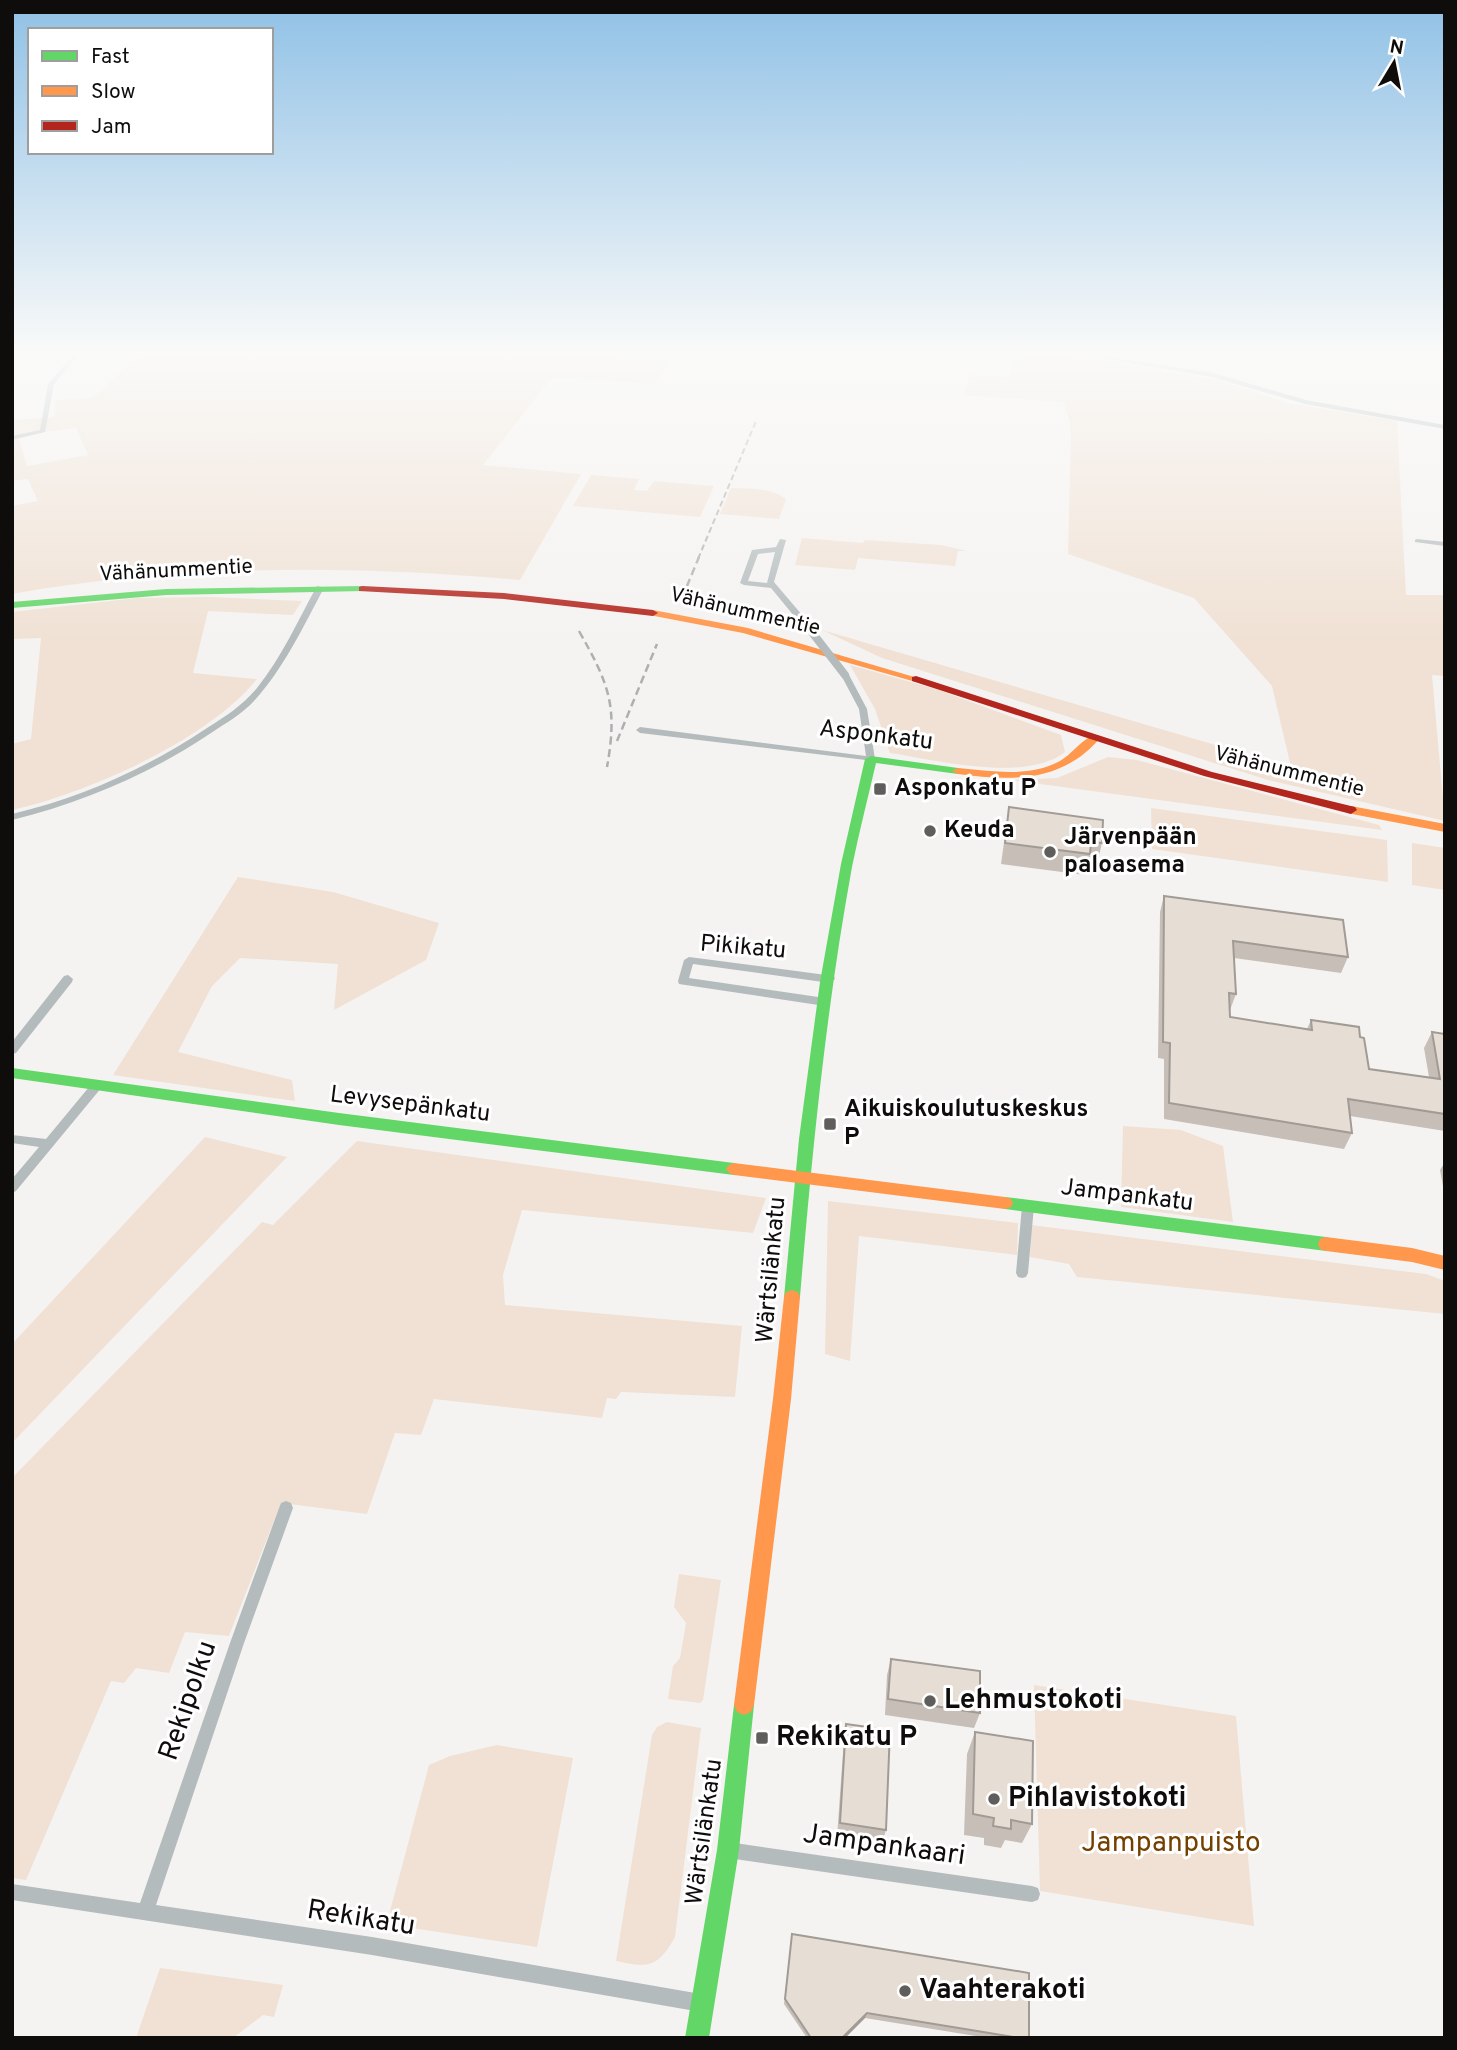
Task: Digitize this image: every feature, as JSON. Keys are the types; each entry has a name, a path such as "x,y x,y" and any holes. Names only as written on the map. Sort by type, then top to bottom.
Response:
{"street":[{"path":"1417,541 1445,544"},
{"path":"780,544 771,578 772,586 744,583 755,552 780,544"},
{"name":"Wärtsilänkatu","path":"697,2038 728,1850 759,1562 787,1359 803,1178 825,1002 844,878 871,759 863,709 845,675 772,586"},
{"path":"12,817 54,806 150,767 201,737 249,703 277,667 320,588"},
{"name":"Vähänummentie","path":"12,605 144,593 320,588 476,593 645,610 807,646 937,684 1094,738 1210,774 1309,801 1445,828"},
{"name":"Asponkatu","path":"640,730 989,773 1022,774 1054,770 1075,760 1094,738"},
{"name":"Pikikatu","path":"825,1002 683,981 689,960 830,979"},
{"path":"12,1050 68,979"},
{"name":"Levysepänkatu","path":"12,1073 340,1119 803,1178"},
{"path":"12,1188 98,1084"},
{"path":"12,1139 48,1144"},
{"name":"Jampankatu","path":"803,1178 1412,1255 1445,1263"},
{"path":"1022,1273 1028,1206"},
{"name":"Rekipolku","path":"145,1913 286,1508"},
{"name":"Jampankaari","path":"728,1850 1032,1894"},
{"name":"Rekikatu","path":"12,1892 372,1946 701,2003"}],"green space":[{"path":"12,451 22,451 27,466 88,455 86,451 494,451 483,465 581,474 520,580 393,572 266,570 138,577 12,594 12,506 38,501 28,479 12,481"},
{"path":"1071,451 1399,451 1406,595 1445,595 1445,676 1432,675 1445,821 1268,780 882,658 822,630 1291,767 1272,686 1194,598 1068,554"},
{"path":"591,475 639,479 634,490 647,491 654,481 714,486 700,517 573,506"},
{"path":"731,488 760,489 780,495 786,499 779,519 720,514"},
{"path":"802,538 941,545 967,551 958,551 955,566 858,558 855,570 795,565"},
{"path":"210,597 302,601 293,615 208,611 193,673 257,679 236,701 209,723 145,761 75,791 12,810 12,744 31,739 41,638 12,639 12,612 137,598"},
{"path":"850,665 936,689 1061,735 1065,752 1048,761 1005,768 955,764 890,753 875,709"},
{"path":"1108,757 1137,760 1379,825 1382,830 1010,780 1057,778"},
{"path":"1151,808 1387,840 1388,882 1152,849"},
{"path":"1412,843 1445,848 1445,890 1412,885"},
{"path":"238,877 333,892 439,923 426,960 334,1010 338,964 240,958 212,986 178,1052 292,1080 295,1101 113,1075"},
{"path":"1123,1126 1181,1130 1223,1146 1233,1222 1121,1207"},
{"path":"205,1137 287,1157 12,1443 12,1344"},
{"path":"357,1141 766,1198 753,1233 522,1210 503,1275 505,1305 742,1326 735,1397 621,1392 616,1399 607,1398 602,1418 434,1399 421,1435 395,1433 367,1514 281,1503 229,1636 185,1632 169,1673 136,1668 124,1683 111,1681 26,1880 12,1878 12,1478 262,1222 273,1225"},
{"path":"828,1201 1018,1223 1017,1255 859,1236 850,1361 825,1354"},
{"path":"1031,1225 1426,1274 1445,1281 1445,1314 1077,1277 1069,1264 1030,1257"},
{"path":"679,1574 721,1580 703,1700 700,1703 668,1699 673,1666 680,1658 686,1623 674,1607"},
{"name":"Jampanpuisto","path":"1034,1685 1236,1716 1254,1926 1040,1891"},
{"path":"667,1722 701,1728 675,1937 657,1960 636,1965 616,1961 652,1735 657,1727"},
{"path":"497,1745 573,1758 537,1947 399,1926 393,1922 390,1911 429,1765 450,1756"},
{"path":"160,1968 283,1985 274,2017 263,2015 233,2038 136,2038"}],"building":[{"path":"1009,807 1103,820 1102,843 1091,842 1090,854 1005,843"},
{"path":"1164,896 1343,920 1348,957 1233,941 1236,994 1229,993 1230,1017 1312,1030 1311,1020 1359,1027 1360,1037 1364,1038 1369,1069 1440,1079 1432,1032 1445,1034 1445,1114 1348,1099 1352,1133 1169,1103 1170,1043 1163,1042"},
{"path":"891,1659 980,1671 980,1713 888,1699"},
{"path":"846,1724 890,1730 886,1830 840,1823"},
{"name":"Pihlavistokoti","path":"975,1732 1033,1741 1032,1824 1011,1820 1011,1829 993,1826 994,1818 973,1814"},
{"name":"Vaahterakoti","path":"792,1934 1029,1973 1029,2038 867,2013 842,2038 811,2038 785,1999"}],"railway":[{"path":"698,559 744,451"},
{"path":"682,598 699,557"},
{"path":"579,631 598,666 608,696 611,727 607,767"},
{"path":"617,741 657,644"}],"traffic: fast":[{"path":"12,605 166,592 362,589"},
{"path":"792,1297 819,1035 847,864 871,759 958,771"},
{"path":"12,1073 339,1119 734,1169"},
{"path":"1005,1203 1326,1244"},
{"path":"697,2038 728,1850 744,1705"}],"traffic: slow":[{"path":"653,613 744,630 916,679"},
{"path":"958,771 1015,776 1032,774 1063,763 1079,753 1094,738"},
{"path":"1351,810 1445,828"},
{"path":"734,1169 1005,1203"},
{"path":"1326,1244 1412,1255 1445,1263"},
{"path":"744,1705 792,1297"}],"traffic: jam":[{"path":"362,589 504,596 653,613"},
{"path":"916,679 1208,774 1351,810"}],"place":[{"name":"Asponkatu P","path":"880,789"},
{"name":"Keuda","path":"930,831"},
{"name":"Järvenpään paloasema","path":"1050,852"},
{"name":"Aikuiskoulutuskeskus P","path":"830,1124"},
{"name":"Lehmustokoti","path":"930,1701"},
{"name":"Rekikatu P","path":"762,1738"},
{"name":"Pihlavistokoti","path":"994,1799"},
{"name":"Vaahterakoti","path":"905,1991"}]}
